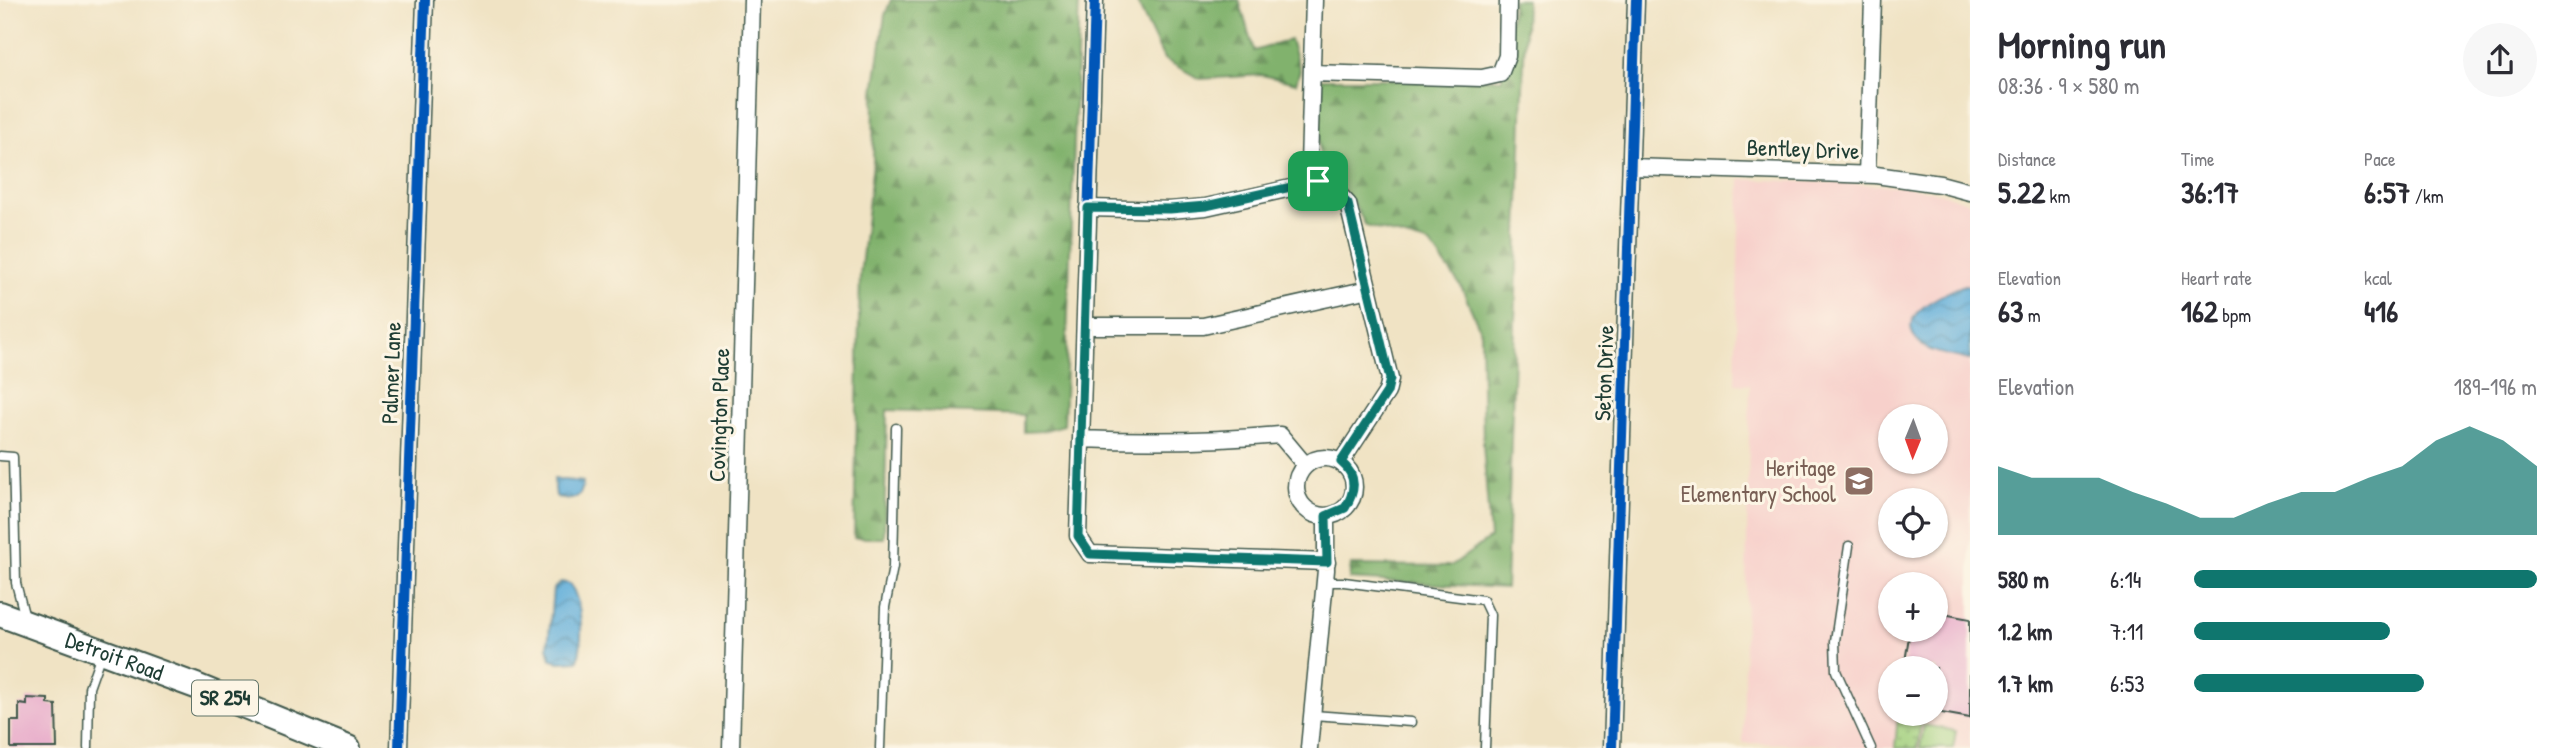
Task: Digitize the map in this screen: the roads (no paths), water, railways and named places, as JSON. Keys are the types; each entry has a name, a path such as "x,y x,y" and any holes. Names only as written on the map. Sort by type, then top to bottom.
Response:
{"main road":[{"name":"Detroit Road","path":"0,614 187,682 348,748"}],"street":[{"name":"Palmer Lane","path":"399,748 425,0"},
{"name":"Covington Place","path":"732,748 752,0"},
{"path":"1095,0 1078,536 1090,554 1327,562"},
{"path":"1314,0 1308,164 1318,181 1334,190 1348,204 1390,379 1387,392 1341,462"},
{"path":"1312,73 1482,78 1500,74 1507,56 1508,0"},
{"name":"Seton Drive","path":"1612,748 1636,0"},
{"path":"1867,174 1873,0"},
{"name":"Bentley Drive","path":"1632,167 1867,174 1926,181 1970,192"},
{"path":"1088,208 1170,209 1206,206 1318,181"},
{"path":"1085,327 1203,326 1368,289"},
{"path":"1081,439 1219,441 1280,435 1306,465"},
{"path":"1323,458 1341,462 1349,469 1353,478 1353,493 1345,508 1326,516 1312,513 1302,506 1296,492 1297,478 1306,465 1323,458"},
{"path":"1309,748 1327,562 1326,516"}],"lane":[{"path":"880,748 885,607 893,567 896,428"},
{"path":"0,456 13,457 16,583 27,624"},
{"path":"1849,547 1835,640 1836,671 1871,748"},
{"path":"1325,582 1344,582 1483,600 1490,615 1485,748"},
{"path":"88,748 89,688 102,651"},
{"path":"1313,715 1411,722"}],"water":[{"path":"1964,285 1970,286 1970,360 1928,349 1914,335 1911,326 1922,308"},
{"path":"554,479 583,482 581,492 570,499 556,496"},
{"path":"561,582 570,584 580,611 581,642 578,661 559,662 551,659 548,647 553,589"}],"place":[{"name":"Heritage Elementary School","path":"1859,481"}]}
